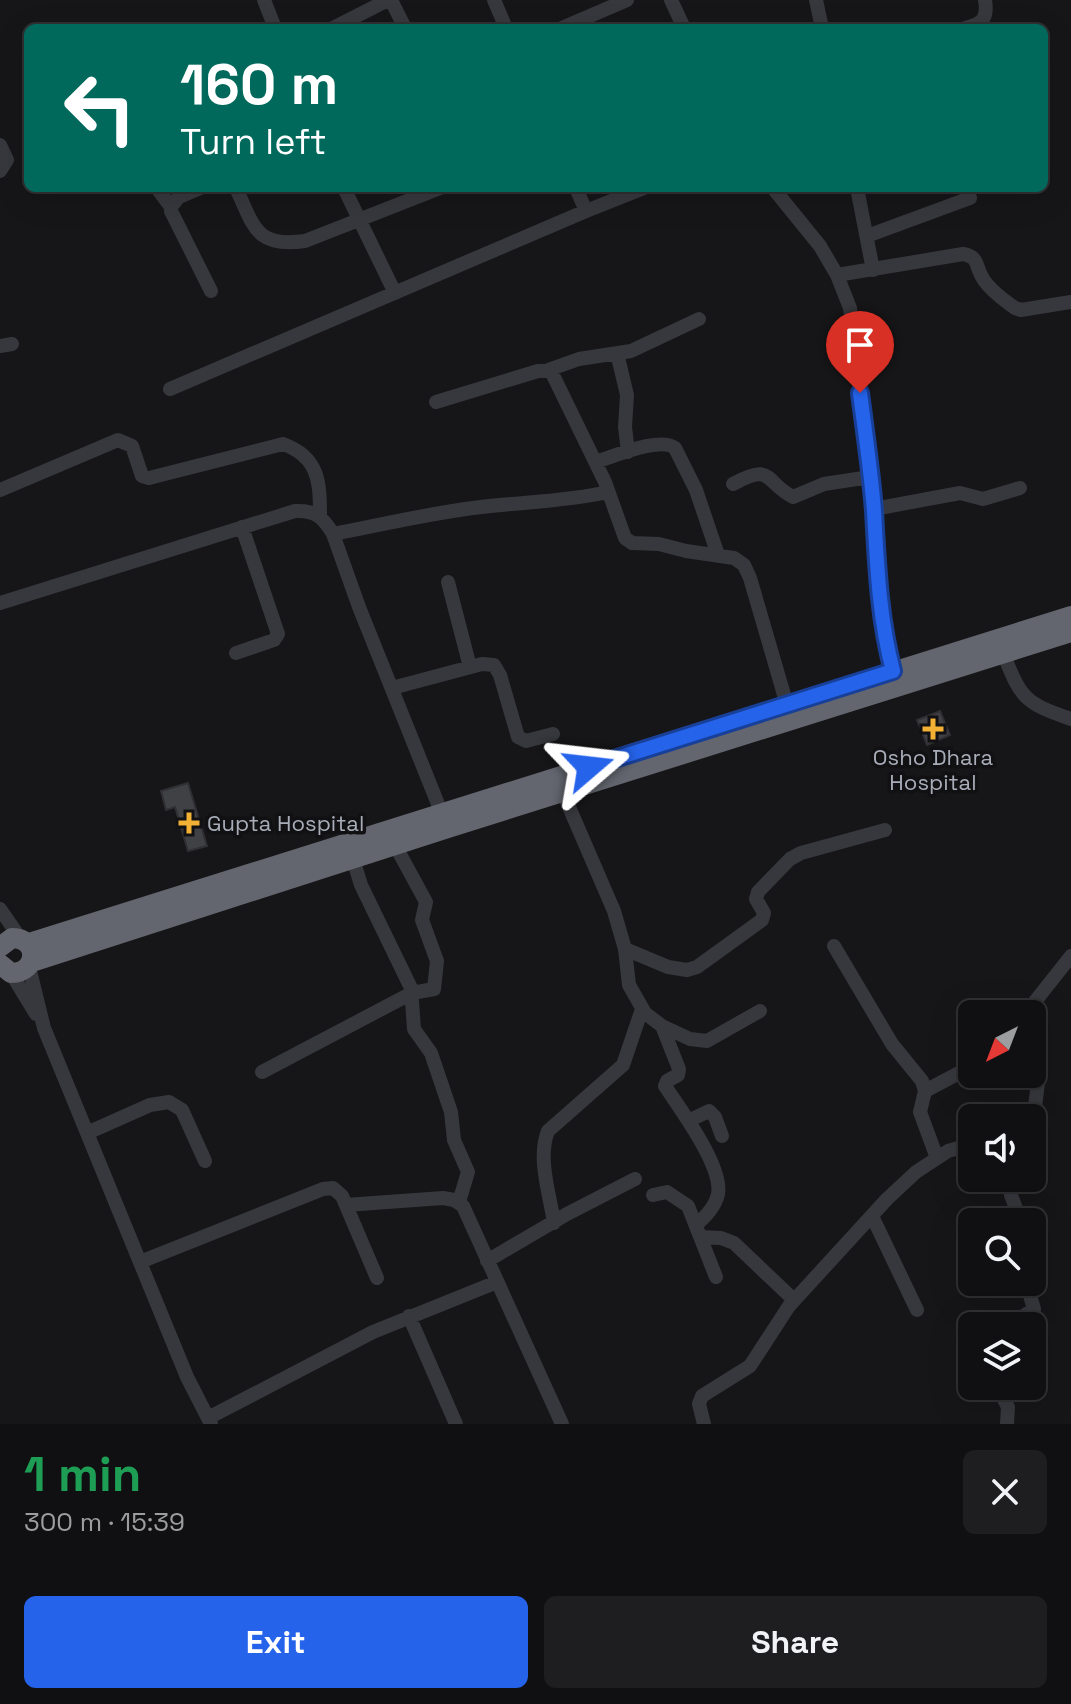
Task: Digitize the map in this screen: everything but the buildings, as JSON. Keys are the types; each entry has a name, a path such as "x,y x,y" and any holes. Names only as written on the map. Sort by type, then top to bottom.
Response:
{"highway":[{"path":"16,961 563,793 1071,616"},
{"path":"16,961 442,814 787,705 1003,653 1071,632"},
{"path":"0,947 12,938 16,961"}],"street":[{"path":"264,0 273,24"},
{"path":"341,24 390,0 403,24"},
{"path":"494,0 504,24"},
{"path":"571,24 627,0"},
{"path":"671,0 682,24"},
{"path":"816,0 821,24"},
{"path":"977,24 985,19 985,0"},
{"path":"0,145 7,160 0,171"},
{"path":"160,192 171,207 211,291"},
{"path":"171,207 179,197 191,192"},
{"path":"238,192 259,234 278,242 305,241 430,192"},
{"path":"346,192 395,293"},
{"path":"578,192 586,211"},
{"path":"170,389 634,192"},
{"path":"776,192 820,246 837,275 850,308 874,509 877,584 885,640 896,679"},
{"path":"858,192 873,270"},
{"path":"867,236 970,198"},
{"path":"837,275 969,255 978,262 982,277 1015,308 1021,310 1071,302"},
{"path":"436,402 579,359 641,347 699,319"},
{"path":"617,353 627,395 625,427 628,452"},
{"path":"548,370 553,374 595,462 622,533 629,542 659,544 734,558 747,570 787,705"},
{"path":"0,490 118,440 132,446 144,478 283,444 302,453 315,471 320,489 320,516"},
{"path":"595,462 658,443 675,448 699,498 718,555"},
{"path":"733,484 759,473 793,497 824,484 870,477"},
{"path":"874,509 960,493 983,499 1020,488"},
{"path":"333,534 470,508 576,499 608,492"},
{"path":"0,603 295,511 314,512 333,534 442,814"},
{"path":"236,653 274,640 278,634 242,527"},
{"path":"448,582 470,667"},
{"path":"1003,653 1023,694 1040,708 1071,719"},
{"path":"392,688 490,664 497,667 518,737 526,741 553,734"},
{"path":"563,793 604,886 625,949 629,985 642,1009 662,1026 690,1039 707,1041 760,1011"},
{"path":"625,949 678,970 697,967 762,920 764,913 756,896 790,859 809,849 885,830"},
{"path":"262,1072 412,993 434,989 437,961 422,920 426,902 395,845"},
{"path":"353,859 361,885 412,993 414,1029 431,1053 451,1112 454,1140 468,1172 459,1202"},
{"path":"0,909 16,961 187,1377 209,1421 322,1356 409,1316 497,1282"},
{"path":"834,946 892,1044 918,1075 925,1091 920,1112 937,1158"},
{"path":"1038,1000 1065,970 1071,956"},
{"path":"554,1223 544,1159 545,1138 554,1123 623,1065 642,1009"},
{"path":"662,1026 679,1069 678,1075 667,1081 665,1086 690,1120 719,1186 715,1203 699,1231"},
{"path":"925,1091 958,1074"},
{"path":"87,1133 150,1105 169,1102 182,1110 205,1161"},
{"path":"690,1120 709,1111 715,1117 722,1136"},
{"path":"704,1424 700,1399 750,1366 794,1300 916,1172 948,1151 958,1148"},
{"path":"487,1261 635,1179"},
{"path":"140,1262 323,1189 333,1188 342,1196 377,1278"},
{"path":"653,1195 674,1194 688,1206 716,1277"},
{"path":"346,1205 443,1198 459,1202 466,1210 562,1424"},
{"path":"872,1216 917,1310"},
{"path":"699,1231 734,1243 794,1300"},
{"path":"409,1316 456,1424"},
{"path":"1004,1400 1008,1407 1007,1424"}],"place":[{"name":"Osho Dhara Hospital","path":"933,729"},
{"name":"Gupta Hospital","path":"189,823"}],"route":[{"path":"589,767 893,671 877,584 874,509 860,393"}]}
